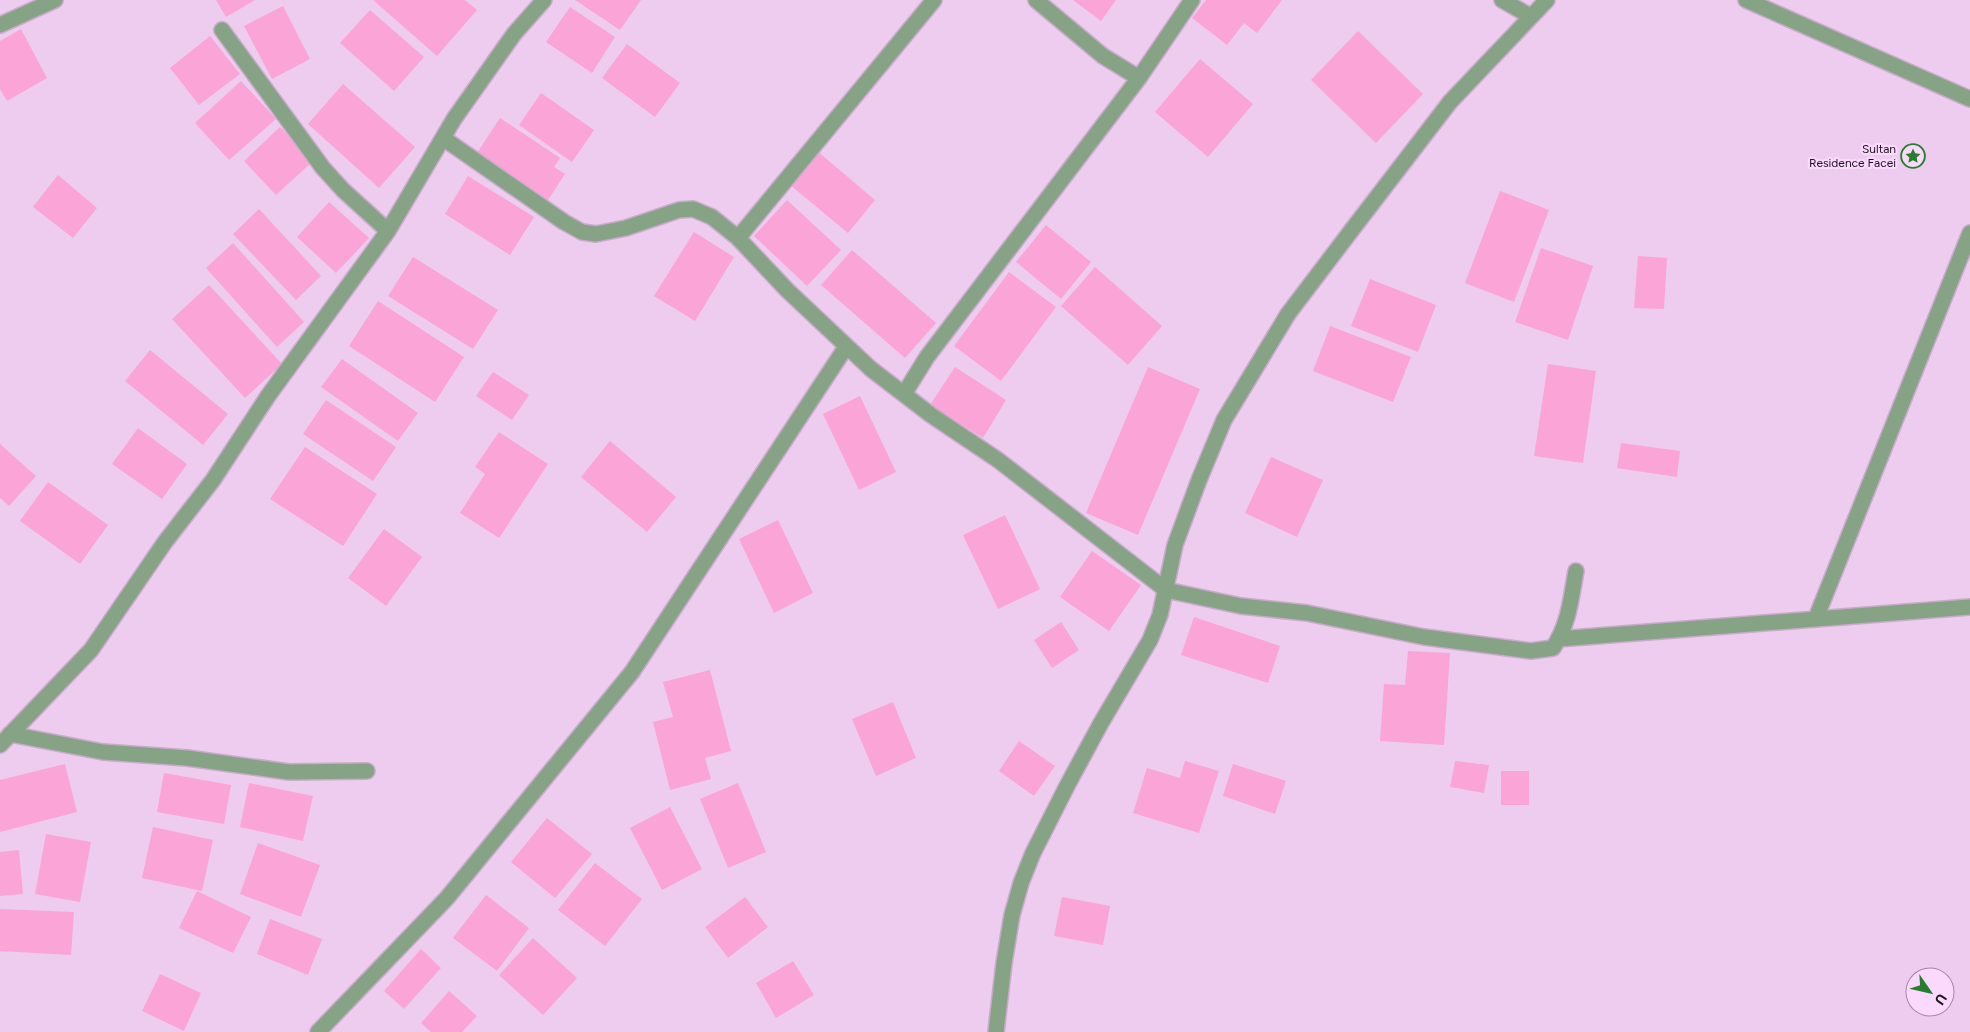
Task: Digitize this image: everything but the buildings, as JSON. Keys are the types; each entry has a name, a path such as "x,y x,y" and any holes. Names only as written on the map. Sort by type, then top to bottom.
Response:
{"street":[{"path":"0,25 55,0"},
{"path":"5,740 91,650 164,542 213,480 268,396 388,231 443,138 514,34 544,0"},
{"path":"738,238 934,0"},
{"path":"1036,0 1103,56 1139,78"},
{"path":"904,394 927,357 1139,78 1192,0"},
{"path":"1502,0 1530,16"},
{"path":"996,1032 1012,915 1032,853 1101,722 1150,640 1160,615 1175,545 1224,420 1288,314 1450,102 1547,0"},
{"path":"1746,0 1970,98"},
{"path":"222,30 323,168 343,190 388,231"},
{"path":"443,138 564,222 582,232 596,234 617,230 679,210 693,209 712,217 738,238 787,290 846,347 931,416 998,460 1166,590 1241,606 1307,613 1443,640 1531,651 1553,648 1565,628 1576,571"},
{"path":"1816,618 1970,233"},
{"path":"318,1032 447,898 632,672 846,347"},
{"path":"1558,639 1970,607"},
{"path":"5,740 96,751 187,758 289,772 367,771"}],"place":[{"name":"Sultan Residence Facei","path":"1913,156"}]}
